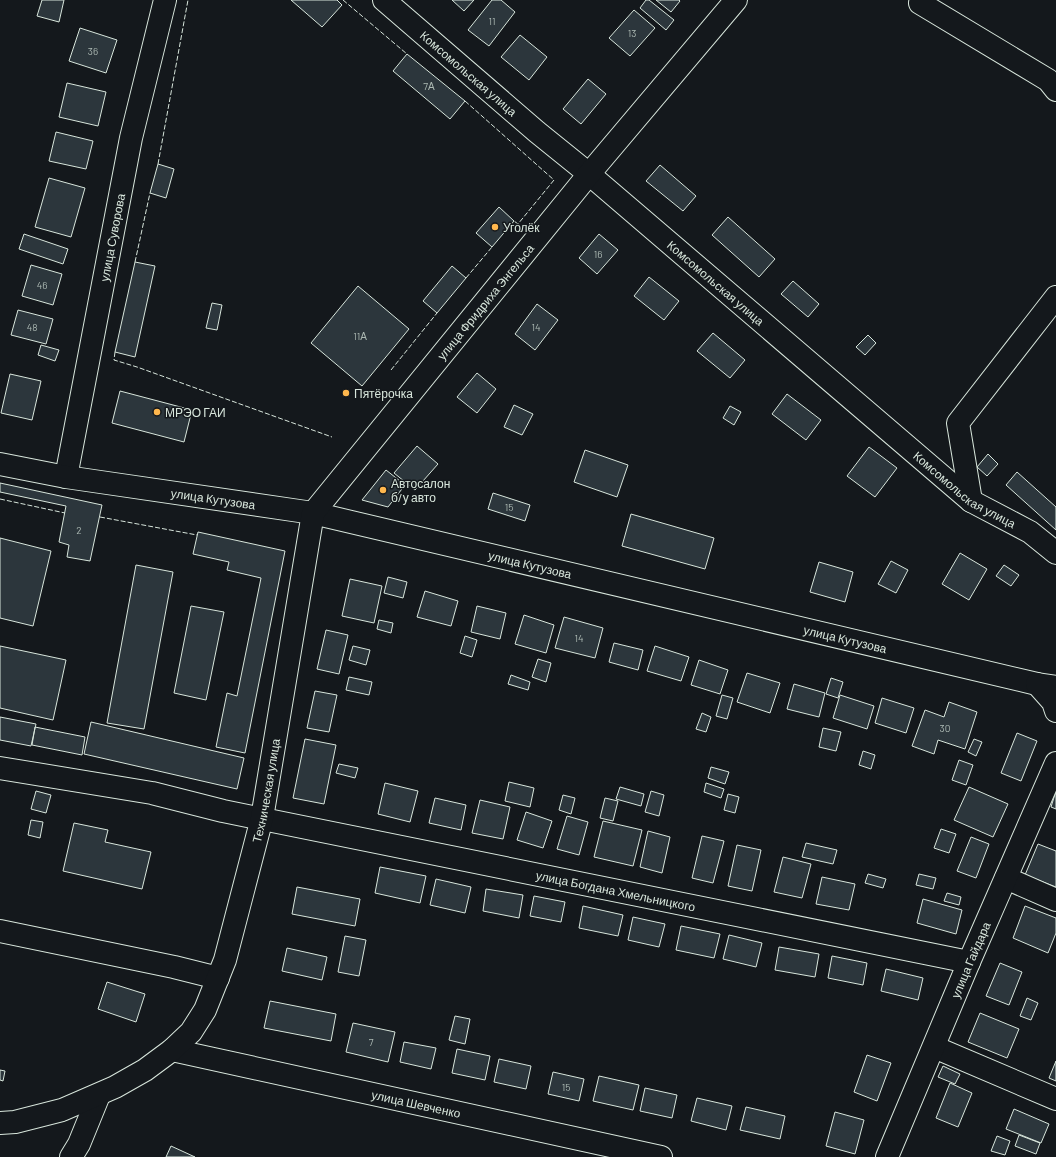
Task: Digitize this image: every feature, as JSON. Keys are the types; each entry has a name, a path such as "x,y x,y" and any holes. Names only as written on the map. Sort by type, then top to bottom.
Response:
{"street":[{"name":"улица Суворова","path":"66,477 131,138 165,0"},
{"name":"Комсомольская улица","path":"384,0 971,501 1030,532 1056,554"},
{"name":"улица Фридриха Энгельса","path":"313,513 589,174 736,0"},
{"path":"920,3 1048,80 1056,90"},
{"path":"971,501 958,423 1056,297"},
{"name":"улица Кутузова","path":"0,464 66,477 313,513 1047,686"},
{"name":"Техническая улица","path":"0,1123 15,1122 62,1110 99,1095 145,1070 172,1050 191,1032 206,1010 225,960 262,818 313,513"},
{"path":"1047,686 1056,711"},
{"name":"улица Гайдара","path":"887,1157 969,962 1056,763"},
{"name":"улица Богдана Хмельницкого","path":"0,768 152,793 223,811 969,962"},
{"path":"1006,878 1056,900"},
{"path":"0,931 174,967 218,978"},
{"path":"934,1047 1056,1099"},
{"name":"улица Шевченко","path":"172,1050 661,1157"},
{"path":"71,1157 99,1095"}],"building":[{"path":"42,0 64,0 59,22 37,16"},
{"path":"291,0 337,0 342,5 322,27"},
{"path":"452,0 474,0 464,11"},
{"path":"492,0 501,0 515,12 489,46 468,30"},
{"path":"646,0 649,0 674,20 666,30 640,8"},
{"path":"656,0 679,0 680,1 671,12"},
{"path":"634,10 655,28 630,56 609,38"},
{"path":"80,28 117,40 106,73 69,61"},
{"path":"520,35 547,57 529,80 501,57"},
{"path":"407,54 465,101 450,119 393,71"},
{"path":"588,79 606,94 581,124 563,109"},
{"path":"67,83 106,92 98,126 59,117"},
{"path":"56,132 93,141 86,169 49,161"},
{"path":"158,164 174,169 166,198 150,193"},
{"path":"660,165 696,196 683,211 646,181"},
{"path":"49,178 85,188 71,237 35,227"},
{"name":"Уголёк","path":"499,207 514,221 492,247 476,233"},
{"path":"728,217 775,259 759,277 712,235"},
{"path":"24,234 68,249 63,264 19,249"},
{"path":"599,234 618,250 597,274 579,258"},
{"path":"135,262 155,266 135,357 115,352"},
{"path":"31,265 62,274 53,305 22,296"},
{"path":"452,266 466,278 437,313 423,301"},
{"path":"649,277 679,301 664,320 634,296"},
{"path":"793,281 819,304 808,317 781,294"},
{"path":"358,286 409,329 362,386 311,343"},
{"path":"212,303 222,305 217,330 206,328"},
{"path":"537,304 558,320 535,350 515,334"},
{"path":"18,310 53,319 46,344 11,335"},
{"path":"713,333 745,360 730,378 697,351"},
{"path":"868,335 876,343 865,355 856,347"},
{"path":"41,345 59,350 55,361 38,355"},
{"path":"477,373 496,389 477,413 457,397"},
{"path":"10,374 41,381 32,420 1,413"},
{"path":"120,391 192,410 184,442 112,423"},
{"path":"787,394 821,420 806,440 772,414"},
{"path":"514,405 533,414 522,435 504,427"},
{"path":"730,406 741,412 734,425 723,418"},
{"path":"417,446 438,464 415,490 394,473"},
{"path":"869,447 897,468 875,497 847,476"},
{"path":"585,450 628,465 617,497 574,482"},
{"path":"988,454 998,464 987,476 977,467"},
{"path":"386,470 405,485 388,507 362,500"},
{"path":"1017,472 1056,507 1056,530 1006,485"},
{"path":"0,483 102,505 90,561 67,557 69,545 59,542 66,506 0,492"},
{"path":"493,493 530,505 525,521 488,509"},
{"path":"631,514 714,538 705,569 622,546"},
{"path":"198,532 285,551 245,753 216,747 227,693 237,696 261,578 227,570 229,562 193,554"},
{"path":"0,538 51,551 33,626 0,618"},
{"path":"960,553 987,569 969,600 942,584"},
{"path":"891,561 908,570 896,593 878,584"},
{"path":"819,562 853,572 845,602 810,592"},
{"path":"136,565 173,572 144,729 107,723"},
{"path":"1004,565 1019,575 1011,586 996,576"},
{"path":"388,577 407,582 403,598 384,593"},
{"path":"350,579 382,586 374,623 342,616"},
{"path":"425,591 458,601 451,626 417,617"},
{"path":"191,606 224,612 206,700 174,693"},
{"path":"477,606 506,613 500,639 471,632"},
{"path":"524,615 554,625 546,653 515,644"},
{"path":"564,617 603,628 595,658 555,648"},
{"path":"379,620 393,623 391,633 377,629"},
{"path":"326,630 348,635 339,674 317,669"},
{"path":"465,636 477,640 472,657 460,653"},
{"path":"614,643 643,650 638,670 609,662"},
{"path":"0,646 66,660 53,720 0,708"},
{"path":"353,646 370,650 366,665 349,660"},
{"path":"655,646 689,657 681,681 647,671"},
{"path":"538,659 551,663 546,682 532,677"},
{"path":"699,660 728,670 720,694 691,685"},
{"path":"747,673 780,683 770,713 737,702"},
{"path":"511,675 530,682 528,690 508,684"},
{"path":"349,677 372,682 369,695 346,690"},
{"path":"831,678 843,682 838,698 826,694"},
{"path":"794,684 825,693 819,717 787,709"},
{"path":"315,691 337,695 329,732 307,728"},
{"path":"722,695 733,698 727,719 716,716"},
{"path":"840,695 874,706 867,729 833,718"},
{"path":"882,698 914,708 906,733 875,723"},
{"path":"949,702 977,712 965,749 938,740 934,754 912,746 925,710 944,717"},
{"path":"702,713 711,717 706,732 696,729"},
{"path":"0,717 36,724 31,746 0,740"},
{"path":"91,722 244,758 237,789 84,754"},
{"path":"35,727 85,737 82,755 32,745"},
{"path":"823,728 841,732 836,751 819,747"},
{"path":"1017,733 1037,741 1021,781 1001,773"},
{"path":"305,739 336,745 324,804 293,798"},
{"path":"974,739 982,742 976,756 968,752"},
{"path":"863,751 875,755 871,769 859,765"},
{"path":"959,760 973,765 966,785 952,780"},
{"path":"339,764 358,768 355,778 336,773"},
{"path":"711,767 729,772 725,784 708,778"},
{"path":"509,782 534,788 530,807 505,801"},
{"path":"385,783 418,791 410,822 378,814"},
{"path":"706,783 724,789 721,798 704,792"},
{"path":"620,787 644,794 641,806 616,799"},
{"path":"969,787 1008,804 993,837 954,820"},
{"path":"36,791 51,795 46,813 31,809"},
{"path":"651,791 664,795 659,816 645,812"},
{"path":"1056,791 1056,809 1051,807"},
{"path":"728,794 739,797 735,813 724,810"},
{"path":"563,795 575,798 571,814 559,810"},
{"path":"435,798 466,805 461,830 429,823"},
{"path":"605,798 618,801 613,821 600,818"},
{"path":"480,800 510,807 503,839 472,833"},
{"path":"526,812 552,821 543,848 517,840"},
{"path":"567,816 588,822 579,855 557,849"},
{"path":"31,820 43,822 40,838 28,835"},
{"path":"603,821 642,830 633,866 594,857"},
{"path":"74,823 108,830 105,842 151,852 142,889 63,871"},
{"path":"941,829 956,834 949,853 934,848"},
{"path":"648,831 670,837 662,873 640,867"},
{"path":"702,836 724,841 713,883 692,878"},
{"path":"971,837 989,844 976,878 957,871"},
{"path":"806,843 837,850 833,864 802,857"},
{"path":"1038,844 1056,851 1056,887 1025,875"},
{"path":"737,845 761,850 752,891 728,886"},
{"path":"783,857 811,864 802,898 774,892"},
{"path":"380,867 426,876 420,903 375,893"},
{"path":"868,874 886,879 883,888 865,883"},
{"path":"919,874 936,878 933,889 916,885"},
{"path":"822,877 855,884 849,910 816,904"},
{"path":"436,879 471,887 465,913 430,905"},
{"path":"297,887 360,899 355,926 292,914"},
{"path":"486,889 523,895 519,918 483,911"},
{"path":"947,893 961,897 959,905 944,901"},
{"path":"534,896 565,902 561,922 530,916"},
{"path":"923,899 962,910 956,934 917,923"},
{"path":"583,906 623,915 618,936 579,928"},
{"path":"1025,906 1056,918 1056,933 1048,953 1013,938"},
{"path":"633,917 665,924 659,947 628,940"},
{"path":"681,926 720,934 714,958 676,950"},
{"path":"729,935 762,943 756,967 723,959"},
{"path":"345,936 366,940 359,976 338,972"},
{"path":"779,947 819,954 815,977 775,970"},
{"path":"287,948 327,957 322,980 282,971"},
{"path":"832,956 867,963 863,985 828,978"},
{"path":"1000,963 1022,972 1009,1005 986,996"},
{"path":"886,969 923,978 918,1000 881,991"},
{"path":"107,982 145,994 136,1022 98,1009"},
{"path":"1027,998 1038,1003 1031,1020 1020,1016"},
{"path":"270,1001 336,1014 331,1041 264,1028"},
{"path":"980,1013 1019,1029 1007,1058 968,1042"},
{"path":"455,1016 470,1019 465,1044 449,1040"},
{"path":"353,1023 395,1032 388,1062 346,1052"},
{"path":"404,1042 436,1048 431,1069 400,1062"},
{"path":"457,1049 490,1056 485,1080 452,1073"},
{"path":"867,1055 891,1063 877,1101 854,1092"},
{"path":"499,1059 531,1066 526,1089 494,1082"},
{"path":"1056,1061 1056,1081 1049,1078"},
{"path":"943,1066 960,1074 955,1084 938,1077"},
{"path":"0,1070 5,1071 3,1081 0,1080"},
{"path":"553,1072 584,1079 579,1101 548,1094"},
{"path":"599,1076 639,1085 633,1110 593,1101"},
{"path":"950,1083 972,1093 958,1127 936,1118"},
{"path":"645,1088 677,1095 672,1118 640,1111"},
{"path":"697,1098 732,1106 726,1130 691,1121"},
{"path":"746,1107 785,1116 780,1139 740,1130"},
{"path":"1014,1109 1049,1124 1041,1143 1006,1129"},
{"path":"835,1112 864,1120 855,1154 826,1146"},
{"path":"1019,1135 1040,1143 1036,1154 1015,1146"},
{"path":"997,1136 1010,1141 1005,1155 991,1151"},
{"path":"171,1146 195,1157 166,1157"}],"fence":[{"path":"158,164 188,0"},
{"path":"343,0 407,54"},
{"path":"465,101 554,180 518,224 514,221"},
{"path":"135,262 150,193"},
{"path":"466,278 492,247"},
{"path":"391,370 437,313"},
{"path":"115,352 114,360 332,437"},
{"path":"0,499 65,513"},
{"path":"100,517 197,535"}],"place":[{"name":"Уголёк","path":"495,227"},
{"name":"Пятёрочка","path":"346,393"},
{"name":"МРЭО ГАИ","path":"157,412"},
{"name":"Автосалон б/у авто","path":"383,490"}]}
